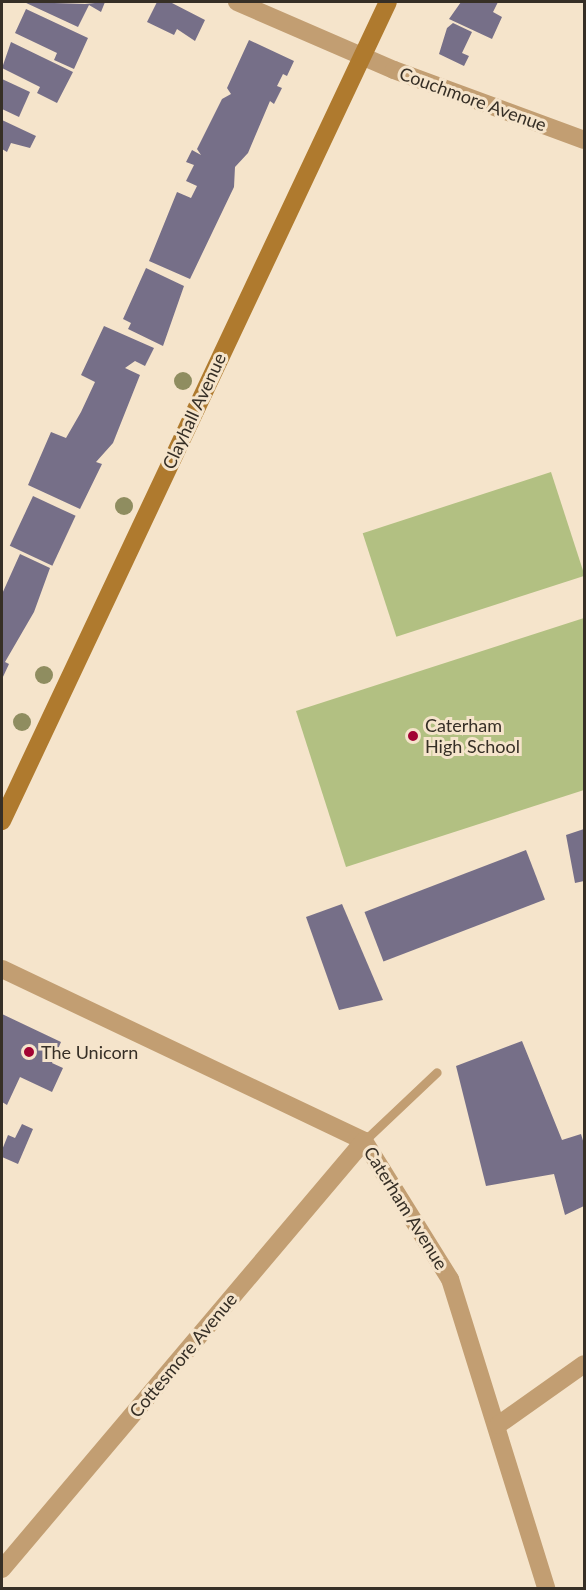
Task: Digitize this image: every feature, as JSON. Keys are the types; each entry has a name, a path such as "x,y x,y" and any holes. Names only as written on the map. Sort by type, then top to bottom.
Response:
{"street":[{"name":"Couchmore Avenue","path":"237,2 362,57 585,140"},
{"name":"Clayhall Avenue","path":"2,821 388,2"},
{"name":"Caterham Avenue","path":"2,969 364,1141 450,1279 498,1425 546,1588"},
{"name":"Cottesmore Avenue","path":"2,1569 364,1141"},
{"path":"498,1425 585,1364"}],"lane":[{"path":"364,1141 437,1071"}],"green space":[{"path":"551,472 584,576 396,637 363,533"},
{"path":"584,618 584,790 346,867 296,711"}],"building":[{"path":"24,2 85,4 105,2 101,12 89,5 78,27"},
{"path":"157,2 170,2 205,20 195,41 177,29 174,35 147,22"},
{"path":"461,2 498,2 493,12 502,17 492,39 449,19"},
{"path":"26,9 88,38 74,69 54,60 57,53 15,33"},
{"path":"453,23 472,32 462,53 469,56 464,66 439,54 447,28"},
{"path":"249,40 294,61 287,76 283,74 277,86 282,88 274,104 270,101 248,153 235,167 234,187 190,279 149,261 177,192 191,198 197,186 186,181 194,165 186,162 192,150 201,155 197,149 222,99 231,94 227,88"},
{"path":"11,42 73,72 57,103 37,93 40,87 2,68"},
{"path":"2,79 30,92 19,117 2,109"},
{"path":"2,120 36,136 30,148 11,143 7,152 2,149"},
{"path":"146,268 184,286 163,346 128,329 131,323 123,319"},
{"path":"104,326 154,348 145,366 135,361 125,368 140,375 113,443 96,462 102,464 80,509 28,485 51,432 66,438 81,412 95,382 81,375"},
{"path":"33,496 76,516 52,566 10,546"},
{"path":"20,554 50,568 34,612 5,662 9,664 2,679 2,594"},
{"path":"584,829 584,881 575,883 566,835"},
{"path":"526,850 545,899 383,961 364,912"},
{"path":"342,904 383,1000 339,1010 306,917"},
{"name":"The Unicorn","path":"2,1014 61,1042 52,1063 63,1068 52,1092 20,1077 7,1105 2,1102"},
{"path":"522,1041 562,1140 581,1134 584,1144 584,1206 565,1215 554,1174 486,1186 456,1066"},
{"path":"22,1124 33,1129 18,1164 2,1157 2,1150 8,1135 15,1138"}],"place":[{"name":"Caterham High School","path":"413,736"},
{"name":"The Unicorn","path":"29,1052"}]}
